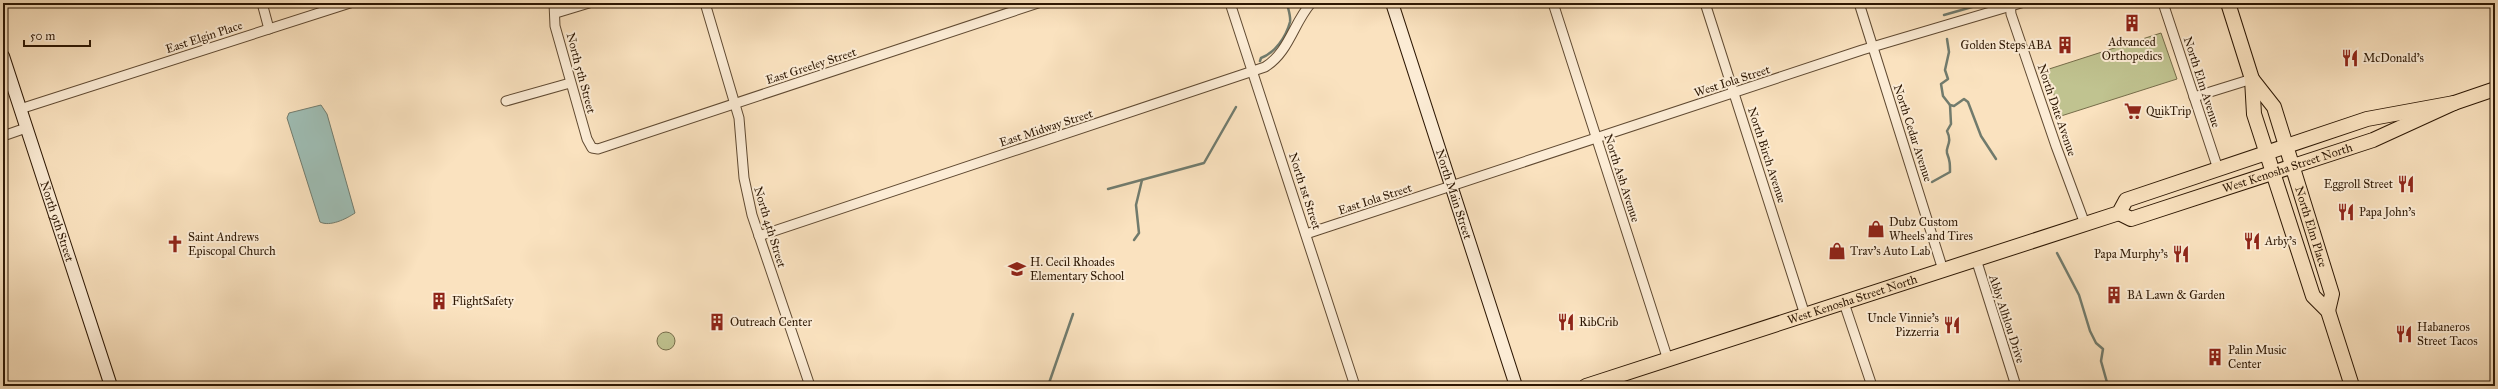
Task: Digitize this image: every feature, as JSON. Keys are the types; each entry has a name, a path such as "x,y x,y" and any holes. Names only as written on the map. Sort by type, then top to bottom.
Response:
{"main road":[{"name":"North Main Street","path":"1392,3 1516,386"},
{"name":"North Elm Place","path":"2228,3 2252,79 2254,114 2272,174 2313,296 2328,312 2352,386"},
{"name":"North 9th Street","path":"3,56 111,386"},
{"name":"North Elm Place","path":"2252,79 2274,107 2332,294 2328,312"},
{"name":"West Kenosha Street North","path":"2119,213 2131,219 2272,174 2373,140 2454,103 2495,89"},
{"name":"West Kenosha Street North","path":"1586,386 2119,213 2126,200 2367,120 2454,103"}],"street":[{"path":"262,3 269,29"},
{"name":"East Elgin Place","path":"20,109 350,3"},
{"name":"North 5th Street","path":"554,3 556,13 555,26 570,83 587,139 592,148"},
{"path":"556,13 589,3"},
{"name":"North 4th Street","path":"705,3 736,104 740,123 746,191 759,236 810,386"},
{"name":"East Greeley Street","path":"592,148 598,149 1038,3"},
{"name":"North 1st Street","path":"1230,3 1355,386"},
{"name":"East Midway Street","path":"759,236 1265,67 1279,57 1310,3"},
{"name":"North Ash Avenue","path":"1553,3 1668,360"},
{"name":"North Birch Avenue","path":"1705,3 1805,315"},
{"name":"North Cedar Avenue","path":"1859,3 1943,270"},
{"name":"West Iola Street","path":"1451,186 1873,47 2020,3"},
{"name":"North Elm Avenue","path":"2163,3 2218,169"},
{"name":"North Date Avenue","path":"2010,5 2056,146 2085,224"},
{"path":"2194,97 2252,79"},
{"path":"506,101 570,83"},
{"path":"3,136 26,128"},
{"name":"East Iola Street","path":"1306,234 1451,186"},
{"name":"Abby Alhlou Drive","path":"1976,259 2016,386"},
{"path":"1844,303 1872,386"}],"green space":[{"path":"2161,33 2177,79 2061,116 2046,70"},
{"path":"666,332 672,335 675,341 672,347 666,350 660,347 657,341 660,335"}],"water":[{"path":"321,105 327,114 355,213 343,220 328,224 320,222 287,118 289,113"}],"waterway":[{"path":"1260,61 1261,58 1266,56 1279,44 1286,33 1290,22 1287,3"},
{"path":"1944,15 1986,3"},
{"path":"1947,39 1949,52 1945,70 1948,79 1941,84 1943,96 1950,105 1954,106 1964,99 1968,102 1981,136 1996,159"},
{"path":"1932,182 1950,172 1950,162 1947,151 1949,142 1949,135 1947,131 1951,124 1950,105"},
{"path":"1108,189 1204,163 1236,107"},
{"path":"1134,240 1139,233 1136,205 1142,180"},
{"path":"2057,253 2079,295 2090,331 2096,343 2103,349 2101,361 2108,386"},
{"path":"1048,386 1073,314"}],"place":[{"name":"Advanced Orthopedics","path":"2132,23"},
{"name":"Golden Steps ABA","path":"2065,45"},
{"name":"McDonald's","path":"2350,58"},
{"name":"QuikTrip","path":"2133,111"},
{"name":"Eggroll Street","path":"2406,184"},
{"name":"Papa John's","path":"2346,212"},
{"name":"Dubz Custom Wheels and Tires","path":"1876,229"},
{"name":"Arby's","path":"2252,241"},
{"name":"Saint Andrews Episcopal Church","path":"175,244"},
{"name":"Trav's Auto Lab","path":"1837,251"},
{"name":"Papa Murphy's","path":"2181,254"},
{"name":"H. Cecil Rhoades Elementary School","path":"1017,269"},
{"name":"BA Lawn & Garden","path":"2114,295"},
{"name":"FlightSafety","path":"439,301"},
{"name":"Outreach Center","path":"717,322"},
{"name":"RibCrib","path":"1566,322"},
{"name":"Uncle Vinnie's Pizzerria","path":"1952,325"},
{"name":"Habaneros Street Tacos","path":"2404,334"},
{"name":"Palin Music Center","path":"2215,357"}]}
